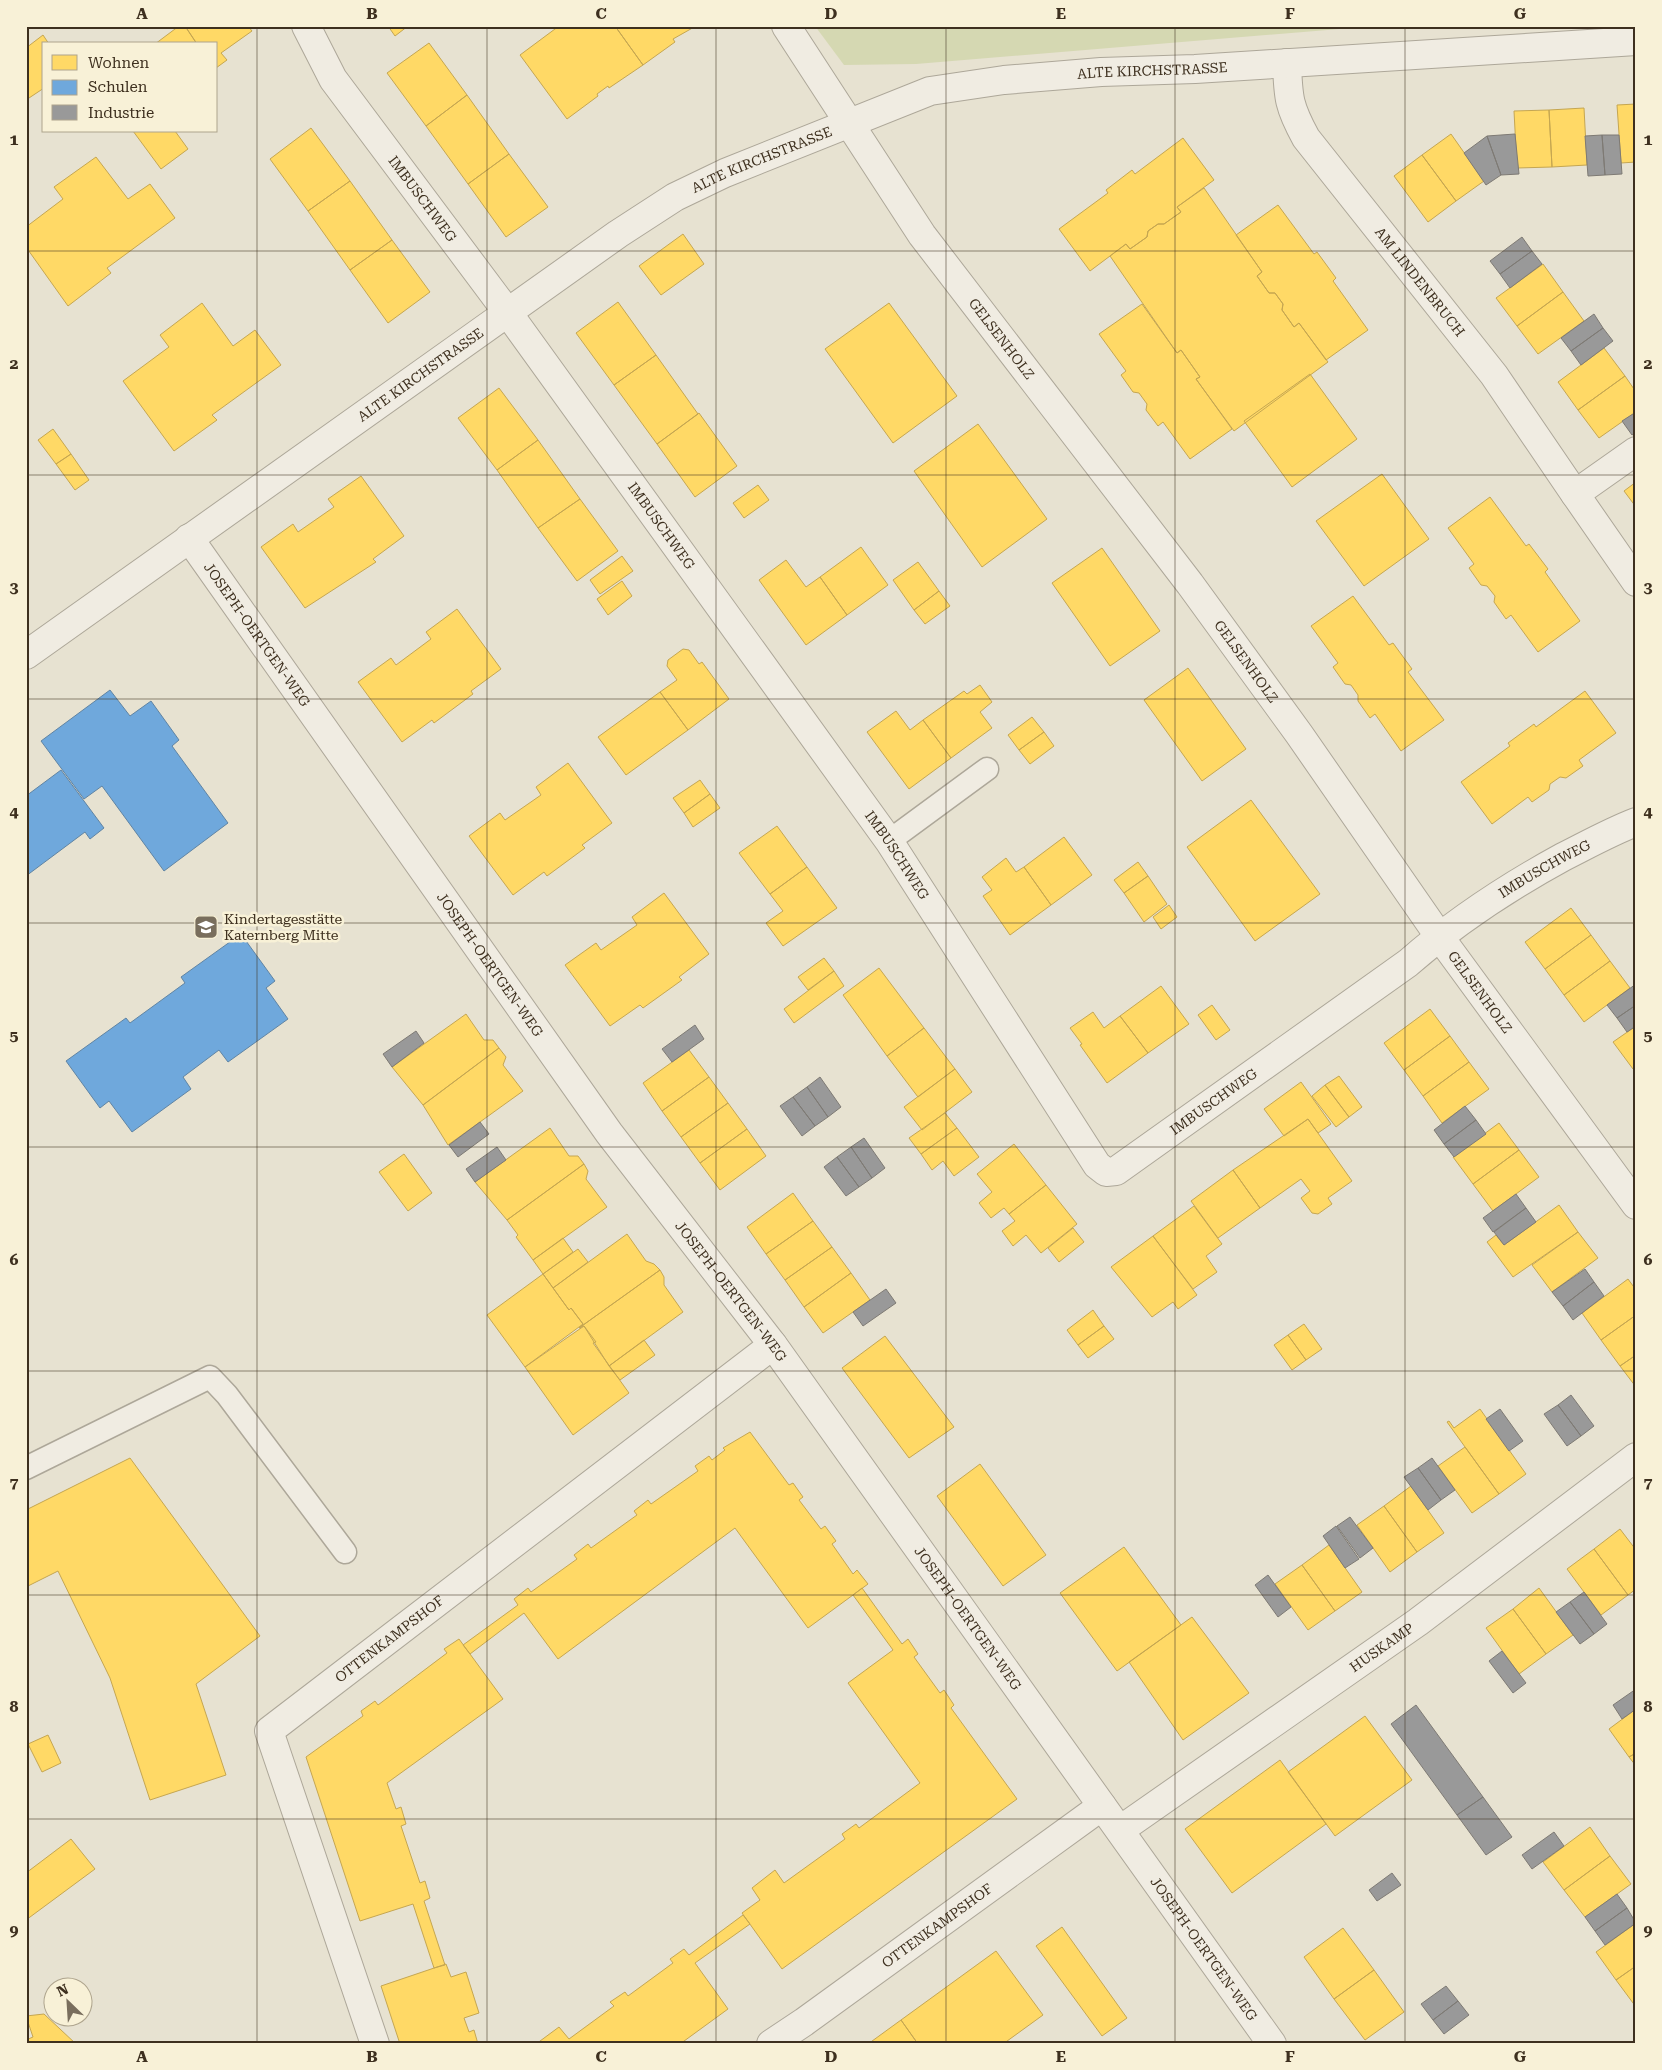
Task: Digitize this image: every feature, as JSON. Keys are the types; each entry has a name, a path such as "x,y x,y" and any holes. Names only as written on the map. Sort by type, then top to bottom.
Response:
{"street":[{"name":"IMBUSCHWEG","path":"306,26 333,79 508,313 889,841 1097,1165 1106,1172 1116,1171 1408,963 1439,936 1514,884 1614,830 1636,822"},
{"name":"GELSENHOLZ","path":"786,26 922,235 1190,584 1299,734 1439,936 1636,1205"},
{"name":"ALTE KIRCHSTRASSE","path":"26,656 618,234 675,197 725,173 930,91 1004,80 1102,72 1287,63 1636,41"},
{"name":"AM LINDENBRUCH","path":"1287,63 1288,98 1295,118 1306,138 1494,375 1636,582"},
{"path":"1575,494 1636,451"},
{"name":"JOSEPH-OERTGEN-WEG","path":"189,538 609,1134 772,1345 1272,2044"},
{"name":"OTTENKAMPSHOF","path":"374,2044 269,1730 772,1345"},
{"name":"HUSKAMP","path":"1120,1830 1418,1622 1636,1457"},
{"name":"OTTENKAMPSHOF","path":"771,2044 1102,1806"}],"lane":[{"path":"889,841 987,769"},
{"path":"26,1468 210,1377 227,1395 345,1552"}],"green space":[{"path":"815,26 1376,26 916,64 844,65"}],"building: Wohnen":[{"path":"179,26 185,26 196,42 158,42"},
{"path":"185,26 248,26 252,31 221,53 227,60 218,67 218,42 196,42"},
{"path":"388,26 408,26 395,36"},
{"path":"559,26 615,26 643,65 609,88 608,86 597,94 598,96 567,119 520,55"},
{"path":"615,26 696,26 673,39 675,42 643,65"},
{"path":"43,35 48,42 42,42 42,89 26,100 26,48"},
{"path":"429,43 467,95 426,126 387,73"},
{"path":"467,95 509,154 468,184 426,126"},
{"path":"1636,104 1636,162 1621,163 1617,105"},
{"path":"1584,108 1587,165 1552,167 1549,110"},
{"path":"1549,110 1552,167 1517,168 1514,111"},
{"path":"311,128 350,181 308,211 270,159"},
{"path":"134,132 176,132 188,149 161,169"},
{"path":"1451,134 1484,181 1456,201 1422,155"},
{"path":"1183,138 1214,180 1177,207 1181,212 1164,224 1158,224 1148,231 1147,237 1130,249 1126,244 1090,271 1059,229 1108,193 1106,190 1132,170 1135,174"},
{"path":"509,154 548,207 506,237 468,184"},
{"path":"1422,155 1456,201 1428,222 1394,176"},
{"path":"96,157 128,199 150,184 175,218 107,268 111,273 68,306 26,247 26,227 63,199 54,187"},
{"path":"350,181 392,240 350,270 308,211"},
{"path":"1204,188 1262,272 1257,276 1269,293 1275,293 1283,304 1282,310 1294,327 1299,323 1328,362 1234,431 1196,379 1200,377 1181,350 1177,353 1110,256 1126,244 1130,249 1147,237 1148,231 1158,224 1164,224 1181,212 1177,207"},
{"path":"1278,205 1314,254 1317,252 1336,278 1333,281 1368,330 1326,360 1299,323 1294,327 1282,310 1283,304 1275,293 1269,293 1257,276 1262,272 1236,235"},
{"path":"683,234 704,264 661,295 639,266"},
{"path":"392,240 430,292 388,323 350,270"},
{"path":"1543,264 1563,292 1517,326 1496,298"},
{"path":"1563,292 1584,321 1538,354 1517,326"},
{"path":"618,302 656,355 614,385 576,333"},
{"path":"202,303 233,346 255,330 281,365 212,415 217,420 174,451 123,381 169,347 160,335"},
{"path":"889,303 957,396 893,443 825,349"},
{"path":"1142,304 1177,353 1181,350 1200,377 1196,379 1232,429 1190,459 1163,422 1158,426 1146,410 1147,404 1139,393 1133,392 1121,375 1126,371 1099,334"},
{"path":"1604,348 1625,376 1578,410 1558,382"},
{"path":"656,355 698,414 657,444 614,385"},
{"path":"1310,374 1357,439 1292,487 1244,421"},
{"path":"1625,376 1636,392 1636,412 1599,438 1578,410"},
{"path":"499,388 538,440 497,470 458,418"},
{"path":"699,413 737,466 695,497 657,444"},
{"path":"978,424 1047,519 982,567 914,471"},
{"path":"53,429 71,454 56,464 38,440"},
{"path":"538,440 580,499 538,528 497,470"},
{"path":"71,454 89,480 75,490 56,464"},
{"path":"1382,474 1429,539 1364,586 1316,521"},
{"path":"361,476 404,536 373,559 376,562 305,608 261,547 293,524 298,532 334,507 328,499"},
{"path":"1636,482 1636,507 1624,491"},
{"path":"758,485 769,500 744,518 733,503"},
{"path":"1490,497 1526,546 1529,544 1548,569 1545,572 1580,621 1538,652 1511,615 1506,619 1494,602 1495,596 1487,586 1481,585 1469,568 1474,564 1448,528"},
{"path":"580,499 618,551 577,581 538,528"},
{"path":"861,547 888,585 847,615 820,577"},
{"path":"1102,548 1160,631 1110,666 1052,583"},
{"path":"622,556 633,571 600,594 590,580"},
{"path":"786,560 806,587 820,577 847,615 806,645 759,580"},
{"path":"918,562 939,591 914,610 893,580"},
{"path":"622,581 632,596 608,615 597,599"},
{"path":"939,591 950,606 925,624 914,610"},
{"path":"1353,596 1389,645 1393,643 1412,669 1408,672 1444,720 1401,751 1375,714 1370,718 1358,701 1358,695 1351,685 1345,684 1333,667 1338,663 1311,626"},
{"path":"457,609 501,669 471,691 473,694 434,723 432,720 402,742 358,682 391,658 396,665 431,639 426,632"},
{"path":"683,649 689,650 699,664 702,662 729,699 688,730 660,692 677,680 667,666 668,660"},
{"path":"1188,668 1246,749 1202,781 1144,700"},
{"path":"980,685 992,702 980,712 992,728 951,758 923,720 964,691 967,694"},
{"path":"1585,691 1616,733 1579,760 1583,766 1566,778 1560,777 1550,784 1549,790 1532,802 1528,797 1492,824 1461,782 1510,746 1508,743 1534,724 1536,727"},
{"path":"660,692 688,730 626,775 598,737"},
{"path":"896,711 910,730 923,720 951,758 909,789 867,732"},
{"path":"1032,717 1044,732 1019,750 1008,735"},
{"path":"1044,732 1054,746 1030,764 1019,750"},
{"path":"568,763 612,823 582,845 585,848 547,876 544,872 513,895 469,836 500,813 505,820 541,795 536,787"},
{"path":"700,780 710,794 684,813 673,798"},
{"path":"710,794 720,808 693,827 684,813"},
{"path":"1251,800 1320,894 1255,941 1187,847"},
{"path":"777,826 807,867 770,894 739,853"},
{"path":"1064,837 1092,875 1051,905 1024,867"},
{"path":"1006,858 1016,872 1024,867 1051,905 1010,935 983,896 992,890 982,877"},
{"path":"1138,862 1148,876 1124,893 1114,880"},
{"path":"807,867 837,908 783,946 766,923 783,911 770,894"},
{"path":"1148,876 1167,904 1144,922 1124,893"},
{"path":"664,893 709,954 679,977 682,980 643,1008 640,1005 610,1026 565,965 596,943 601,950 637,925 632,917"},
{"path":"1169,905 1177,917 1161,929 1153,917"},
{"path":"1571,908 1591,935 1545,969 1525,942"},
{"path":"1591,935 1610,961 1564,995 1545,969"},
{"path":"824,958 834,971 808,990 798,977"},
{"path":"1610,961 1630,988 1584,1022 1564,995"},
{"path":"879,968 924,1028 887,1056 843,995"},
{"path":"834,971 844,986 794,1023 784,1009"},
{"path":"1161,986 1189,1024 1148,1053 1120,1016"},
{"path":"1212,1005 1230,1030 1216,1040 1198,1015"},
{"path":"1430,1009 1450,1036 1404,1070 1384,1043"},
{"path":"1093,1012 1104,1028 1120,1016 1148,1053 1107,1083 1070,1028"},
{"path":"466,1014 484,1040 493,1040 499,1048 423,1105 392,1067"},
{"path":"1636,1026 1636,1067 1633,1069 1613,1042"},
{"path":"924,1028 955,1069 918,1097 887,1056"},
{"path":"1450,1036 1469,1062 1423,1096 1404,1070"},
{"path":"499,1048 506,1057 503,1065 523,1091 448,1145 423,1105"},
{"path":"689,1050 709,1077 662,1111 643,1083"},
{"path":"1469,1062 1489,1089 1442,1123 1423,1096"},
{"path":"955,1069 972,1092 922,1130 904,1107"},
{"path":"1339,1076 1362,1107 1349,1117 1325,1085"},
{"path":"709,1077 728,1103 681,1137 662,1111"},
{"path":"1301,1082 1331,1124 1318,1133 1308,1119 1284,1136 1264,1109"},
{"path":"1325,1085 1349,1117 1336,1127 1312,1096"},
{"path":"728,1103 747,1129 700,1163 681,1137"},
{"path":"945,1113 957,1128 921,1154 909,1138"},
{"path":"1308,1119 1352,1181 1328,1198 1332,1204 1318,1214 1312,1213 1301,1198 1310,1191 1301,1179 1260,1208 1233,1170"},
{"path":"1499,1123 1519,1150 1473,1184 1453,1157"},
{"path":"550,1128 569,1156 578,1156 584,1164 507,1220 475,1182"},
{"path":"957,1128 979,1157 954,1176 943,1161 932,1170 921,1154"},
{"path":"747,1129 766,1156 720,1190 700,1163"},
{"path":"1014,1144 1046,1185 1009,1214 1004,1208 991,1218 979,1203 992,1192 977,1174"},
{"path":"1519,1150 1539,1177 1493,1211 1473,1184"},
{"path":"404,1154 432,1193 408,1211 379,1172"},
{"path":"584,1164 588,1171 586,1179 607,1207 533,1260 516,1237 518,1235 507,1220"},
{"path":"1233,1170 1260,1208 1218,1238 1191,1201"},
{"path":"1046,1185 1077,1224 1041,1253 1026,1235 1013,1246 1002,1231 1015,1221 1009,1214"},
{"path":"793,1193 813,1221 766,1254 747,1227"},
{"path":"1559,1205 1578,1232 1513,1277 1487,1242 1496,1235 1504,1245"},
{"path":"1194,1206 1222,1244 1206,1256 1217,1272 1193,1289 1153,1236"},
{"path":"813,1221 832,1247 785,1280 766,1254"},
{"path":"1073,1228 1084,1242 1059,1262 1048,1248"},
{"path":"1578,1232 1598,1258 1552,1292 1532,1265"},
{"path":"627,1234 646,1261 654,1264 660,1270 579,1328 583,1324 571,1308 569,1310 553,1288"},
{"path":"1153,1236 1197,1295 1178,1309 1173,1302 1152,1317 1111,1267"},
{"path":"563,1238 573,1252 543,1274 533,1260"},
{"path":"832,1247 851,1273 804,1307 785,1280"},
{"path":"578,1249 588,1262 553,1288 543,1274"},
{"path":"660,1270 664,1277 664,1285 683,1312 609,1366 584,1326 579,1328"},
{"path":"851,1273 870,1300 823,1333 804,1307"},
{"path":"543,1274 569,1310 571,1308 583,1324 525,1367 487,1315"},
{"path":"1628,1279 1636,1290 1636,1315 1601,1340 1582,1313"},
{"path":"1093,1310 1104,1326 1078,1345 1067,1330"},
{"path":"1636,1315 1636,1355 1620,1366 1601,1340"},
{"path":"1304,1324 1322,1349 1306,1360 1288,1335"},
{"path":"584,1326 596,1342 593,1343 629,1393 573,1435 525,1367"},
{"path":"1104,1326 1114,1339 1088,1358 1078,1345"},
{"path":"1288,1335 1306,1360 1292,1370 1274,1345"},
{"path":"885,1336 954,1427 909,1458 842,1368"},
{"path":"644,1340 655,1355 620,1380 609,1366"},
{"path":"1636,1355 1636,1387 1620,1366"},
{"path":"1480,1409 1526,1474 1499,1494 1447,1422 1449,1421 1454,1428"},
{"path":"750,1432 789,1485 793,1483 803,1497 799,1500 821,1529 825,1526 836,1541 832,1544 853,1574 857,1570 868,1584 808,1628 735,1528 558,1659 524,1613 470,1654 463,1645 518,1605 514,1599 528,1588 531,1592 577,1559 574,1555 588,1544 591,1548 637,1515 634,1511 648,1500 651,1504 698,1471 695,1466 709,1456 712,1460 725,1450 723,1448"},
{"path":"1465,1447 1499,1494 1472,1513 1438,1466"},
{"path":"130,1458 260,1636 196,1684 226,1775 150,1800 110,1678 58,1571 26,1587 26,1510"},
{"path":"980,1464 1046,1555 1003,1586 937,1496"},
{"path":"1411,1486 1444,1533 1417,1552 1384,1506"},
{"path":"1384,1506 1417,1552 1390,1572 1357,1525"},
{"path":"1620,1529 1636,1550 1636,1589 1628,1595 1594,1549"},
{"path":"1329,1545 1362,1592 1335,1611 1302,1565"},
{"path":"1124,1547 1181,1625 1117,1671 1060,1593"},
{"path":"1594,1549 1628,1595 1601,1615 1567,1569"},
{"path":"1302,1565 1335,1611 1308,1630 1275,1584"},
{"path":"862,1588 902,1644 908,1639 918,1654 914,1657 940,1693 944,1690 954,1705 951,1708 1017,1799 782,1969 742,1913 760,1900 752,1888 775,1870 784,1883 845,1839 842,1834 856,1824 859,1828 920,1783 848,1683 893,1650 853,1595"},
{"path":"1539,1588 1573,1635 1546,1654 1513,1609"},
{"path":"1513,1609 1546,1654 1519,1674 1486,1628"},
{"path":"1192,1617 1249,1693 1183,1740 1129,1662"},
{"path":"459,1639 503,1699 387,1783 396,1809 401,1807 406,1824 401,1826 420,1883 425,1881 430,1898 424,1901 445,1965 434,1968 413,1904 360,1921 306,1757 363,1716 361,1711 375,1701 378,1705 447,1653 444,1649"},
{"path":"1636,1709 1636,1753 1629,1757 1609,1729"},
{"path":"1365,1716 1412,1780 1335,1836 1288,1772"},
{"path":"48,1735 61,1763 42,1772 28,1744"},
{"path":"1636,1753 1636,1766 1629,1757"},
{"path":"1280,1760 1326,1824 1232,1893 1185,1829"},
{"path":"1590,1827 1610,1856 1564,1890 1543,1862"},
{"path":"71,1839 95,1869 26,1920 26,1873"},
{"path":"1610,1856 1631,1884 1585,1917 1564,1890"},
{"path":"743,1915 750,1924 695,1963 728,2009 680,2044 536,2044 559,2027 569,2039 614,2006 610,2002 625,1992 628,1996 673,1963 670,1959 684,1949 689,1955"},
{"path":"1636,1923 1636,1966 1616,1980 1596,1952"},
{"path":"1062,1927 1127,2018 1102,2036 1036,1946"},
{"path":"1343,1928 1374,1970 1334,1999 1304,1957"},
{"path":"996,1951 1043,2015 1003,2044 918,2044 901,2020"},
{"path":"446,1964 451,1977 466,1972 479,2013 464,2018 469,2032 474,2030 478,2044 400,2044 381,1986"},
{"path":"1636,1966 1636,2007 1616,1980"},
{"path":"1374,1970 1404,2012 1365,2040 1334,1999"},
{"path":"42,2014 42,2028 59,2028 76,2044 26,2044 26,2040 33,2037 26,2016"},
{"path":"901,2020 918,2044 868,2044"}],"building: Schulen":[{"path":"110,690 130,716 151,701 179,740 172,746 228,823 164,871 102,786 84,799 41,741"},
{"path":"61,770 104,828 90,839 85,832 26,876 26,796"},
{"path":"241,934 275,981 266,988 288,1019 228,1062 219,1050 183,1077 191,1089 132,1132 109,1101 100,1108 66,1061 126,1018 130,1023 185,983 181,977"}],"building: Industrie":[{"path":"1515,134 1519,174 1501,175 1487,136"},
{"path":"1602,135 1605,175 1588,176 1585,136"},
{"path":"1602,135 1619,135 1622,174 1605,175"},
{"path":"1487,136 1501,175 1486,185 1464,153"},
{"path":"1522,237 1532,251 1500,274 1490,261"},
{"path":"1532,251 1542,264 1510,288 1500,274"},
{"path":"1594,314 1603,328 1571,351 1561,338"},
{"path":"1603,328 1613,341 1581,365 1571,351"},
{"path":"1636,412 1636,432 1632,435 1622,421"},
{"path":"1636,984 1636,1005 1617,1018 1607,1005"},
{"path":"1636,1005 1636,1026 1627,1032 1617,1018"},
{"path":"695,1025 704,1039 672,1062 662,1049"},
{"path":"416,1031 424,1043 392,1067 383,1054"},
{"path":"820,1077 841,1107 828,1117 807,1087"},
{"path":"807,1087 828,1117 815,1126 793,1097"},
{"path":"793,1097 815,1126 802,1136 780,1106"},
{"path":"1465,1106 1476,1120 1444,1144 1434,1130"},
{"path":"1476,1120 1486,1134 1454,1157 1444,1144"},
{"path":"480,1122 489,1134 458,1157 449,1145"},
{"path":"864,1138 885,1168 872,1178 851,1147"},
{"path":"497,1147 506,1160 475,1182 466,1169"},
{"path":"851,1147 872,1178 859,1187 837,1157"},
{"path":"837,1157 859,1187 846,1196 824,1167"},
{"path":"1516,1194 1526,1208 1493,1232 1483,1218"},
{"path":"1526,1208 1536,1222 1504,1245 1494,1232"},
{"path":"1585,1269 1594,1282 1563,1306 1552,1292"},
{"path":"1594,1282 1604,1296 1573,1320 1563,1306"},
{"path":"886,1289 896,1303 863,1326 853,1312"},
{"path":"1571,1395 1594,1426 1581,1436 1558,1405"},
{"path":"1558,1405 1581,1436 1567,1446 1544,1414"},
{"path":"1500,1409 1523,1441 1509,1451 1486,1419"},
{"path":"1432,1458 1455,1490 1441,1500 1418,1468"},
{"path":"1418,1468 1441,1500 1428,1510 1404,1477"},
{"path":"1350,1517 1373,1548 1360,1558 1337,1526"},
{"path":"1336,1526 1359,1559 1345,1568 1323,1536"},
{"path":"1268,1575 1291,1607 1278,1617 1255,1585"},
{"path":"1584,1592 1607,1624 1594,1634 1570,1602"},
{"path":"1570,1602 1594,1634 1580,1644 1556,1612"},
{"path":"1502,1651 1526,1683 1513,1693 1489,1661"},
{"path":"1636,1689 1636,1709 1622,1719 1613,1705"},
{"path":"1416,1705 1483,1797 1457,1815 1391,1724"},
{"path":"1483,1797 1512,1837 1486,1855 1457,1815"},
{"path":"1554,1832 1564,1846 1532,1869 1522,1855"},
{"path":"1392,1873 1401,1885 1377,1901 1369,1890"},
{"path":"1617,1894 1627,1908 1595,1931 1585,1917"},
{"path":"1627,1908 1636,1923 1605,1945 1595,1931"},
{"path":"1446,1986 1458,2001 1433,2020 1421,2004"},
{"path":"1458,2001 1469,2015 1444,2034 1433,2020"}],"place":[{"name":"Kindertagesstätte Katernberg Mitte","path":"206,927"}]}
